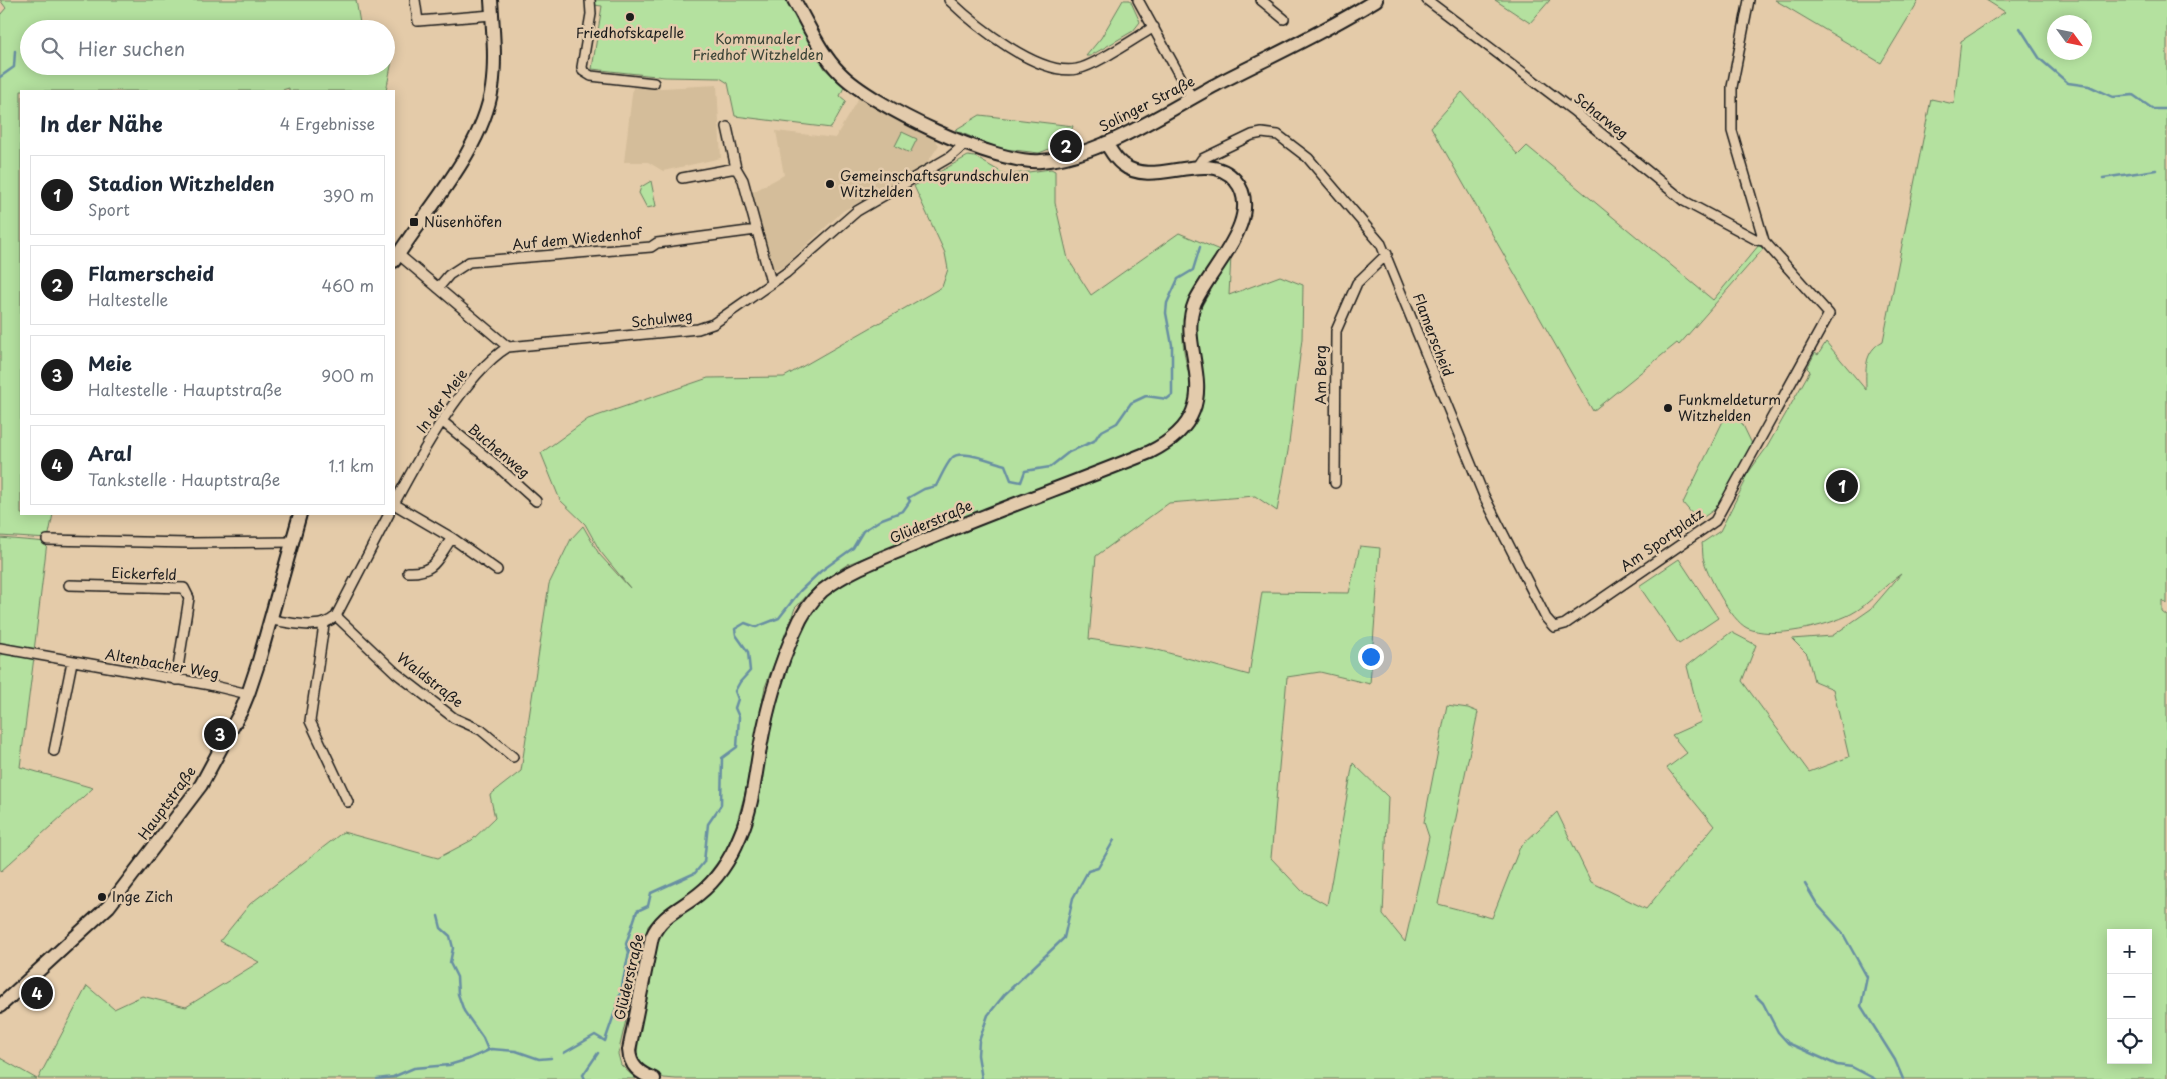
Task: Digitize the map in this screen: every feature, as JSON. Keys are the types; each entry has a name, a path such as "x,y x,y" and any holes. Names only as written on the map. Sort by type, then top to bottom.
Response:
{"main road":[{"path":"396,257 477,134 492,89 494,60 491,0"},
{"name":"Solinger Straße","path":"794,0 829,60 855,86 893,108 965,144 995,155 1034,162 1068,156 1106,143 1317,34 1376,0"},
{"name":"Glüderstraße","path":"654,1079 636,1068 630,1060 629,1050 652,936 657,926 667,916 698,895 710,884 722,869 735,847 749,808 768,713 782,664 800,620 814,599 833,583 870,564 974,520 1150,452 1172,438 1190,417 1196,395 1189,334 1192,312 1199,294 1239,230 1244,204 1240,186 1230,175 1218,169 1196,168 1145,172 1130,169 1122,164 1106,143"},
{"name":"Hauptstraße","path":"0,1006 109,906 201,784 248,694 300,515"}],"street":[{"path":"415,0 418,21 492,15"},
{"path":"590,0 591,14 582,67 583,72 591,76 654,83"},
{"path":"948,0 990,33 1022,53 1056,68 1068,70 1086,66 1154,27"},
{"path":"1138,0 1192,98"},
{"path":"1261,0 1284,20"},
{"name":"Scharweg","path":"1427,0 1575,112 1684,200 1757,240 1764,241"},
{"name":"Scharweg","path":"1749,0 1732,88 1732,131 1764,241 1829,314"},
{"path":"727,127 736,168 743,180 771,282"},
{"name":"Flamerscheid","path":"1196,168 1202,159 1252,135 1262,133 1278,135 1308,158 1351,207 1387,254 1484,496 1546,618 1554,627"},
{"name":"Schulweg","path":"508,347 698,329 713,324 786,273 857,211 950,157 965,144"},
{"path":"682,178 736,168"},
{"name":"Auf dem Wiedenhof","path":"438,288 449,275 470,262 651,247 657,243 756,230"},
{"name":"Am Berg","path":"1335,483 1336,331 1357,283 1387,254"},
{"path":"396,257 438,288 508,347"},
{"name":"Am Sportplatz","path":"1554,627 1565,624 1715,521 1829,314"},
{"name":"In der Meie","path":"395,502 417,461 474,378 499,352 508,347"},
{"name":"Buchenweg","path":"443,422 496,465 536,501"},
{"path":"395,505 452,538 498,570"},
{"path":"270,620 324,625 336,616 388,515"},
{"path":"408,572 423,572 432,566 452,538"},
{"path":"47,540 169,543 292,542"},
{"name":"Eickerfeld","path":"69,585 184,588 189,598 176,680"},
{"name":"Waldstraße","path":"336,616 396,673 454,718 481,730 513,757"},
{"path":"324,625 310,721 348,802"},
{"name":"Altenbacher Weg","path":"0,648 248,694"},
{"path":"54,751 72,662"}],"shaded area":[{"path":"717,85 721,158 663,171 648,162 624,162 633,86 662,88"},
{"name":"Gemeinschaftsgrundschulen Witzhelden","path":"859,97 930,134 939,145 925,166 843,211 782,268 772,270 751,193 784,175 776,131 835,138"}],"green space":[{"path":"0,0 356,0 359,20 20,20 20,75 389,75 386,90 289,90 289,88 282,90 20,90 20,515 53,515 48,539 0,536 0,15 6,8"},
{"name":"Kommunaler Friedhof Witzhelden","path":"594,0 786,0 825,69 844,87 840,96 846,101 831,128 735,116 728,83 720,78 665,77 592,69 602,6 594,5"},
{"path":"1123,0 1130,0 1140,22 1133,31 1090,56 1086,56 1101,38"},
{"path":"1495,0 1550,0 1530,23"},
{"path":"1775,0 1919,0 1881,63"},
{"path":"1986,0 2167,0 2167,604 2162,600 2162,612 2167,616 2167,1079 676,1079 664,1078 641,1065 637,1056 639,1030 658,936 672,918 698,904 714,888 743,846 755,810 769,732 789,659 814,608 830,591 860,574 1186,432 1197,360 1196,316 1231,255 1229,295 1280,276 1303,285 1302,339 1288,451 1277,511 1255,496 1169,503 1096,556 1089,639 1154,649 1249,675 1262,592 1349,593 1360,546 1380,548 1370,684 1320,672 1287,677 1271,858 1302,891 1327,905 1353,763 1388,797 1383,915 1405,942 1429,837 1424,822 1447,705 1468,708 1478,712 1438,904 1492,918 1520,847 1557,812 1591,882 1646,909 1714,826 1667,768 1687,753 1672,735 1701,722 1687,666 1731,632 1756,645 1742,681 1809,772 1849,757 1833,689 1814,681 1807,654 1792,639 1832,636 1871,609 1901,574 1864,606 1841,619 1799,630 1770,633 1747,628 1734,617 1721,598 1711,578 1704,561 1702,543 1720,531 1745,482 1743,480 1767,447 1810,371 1807,368 1815,353 1818,355 1826,342 1866,390 1866,369 1869,356 1872,350 1883,341 1931,99 1954,104 1961,41 2005,12"},
{"path":"1462,92 1518,155 1527,146 1713,300 1759,245 1763,249 1679,345 1677,343 1593,411 1431,127"},
{"path":"980,115 1073,126 1067,142 1039,153 997,148 955,130"},
{"path":"902,132 917,139 910,153 895,146"},
{"path":"968,156 975,157 1006,175 1051,169 1055,171 1055,203 1068,259 1091,295 1179,233 1222,251 1198,289 1187,311 1183,333 1184,351 1190,383 1190,398 1185,413 1172,428 1149,446 848,564 817,585 795,608 765,687 746,789 736,826 725,852 705,879 692,891 662,911 648,926 618,1054 621,1065 636,1079 38,1079 87,986 114,1009 142,996 186,1007 259,962 220,941 250,904 343,832 438,858 472,840 495,818 490,795 521,771 549,584 571,539 583,526 599,554 630,588 600,551 585,524 560,500 541,453 588,419 708,378 784,377 942,287 948,269 945,253 914,186"},
{"path":"651,181 656,206 647,208 639,193 641,187"},
{"path":"1726,415 1742,423 1753,446 1718,507 1698,521 1683,503"},
{"path":"0,538 47,542 34,651 0,644"},
{"path":"1679,559 1718,618 1679,644 1639,586"},
{"path":"0,651 34,657 20,767 93,788 0,872"},
{"path":"0,1058 37,1079 0,1079"}],"waterway":[{"path":"2020,28 2040,59 2068,83 2089,86 2113,97 2133,95 2153,109 2165,109"},
{"path":"0,77 14,67 15,51"},
{"path":"2103,178 2156,170"},
{"path":"564,1053 595,1035 605,1041 619,1000 629,952 626,944 637,911 648,906 651,893 695,873 704,862 708,824 721,805 722,758 737,747 739,717 735,708 738,699 735,691 750,671 748,652 736,635 735,629 745,623 756,627 779,618 800,591 821,571 853,548 863,531 882,519 903,511 910,501 908,498 924,489 936,486 947,464 956,455 969,455 1005,465 1011,480 1021,482 1025,471 1050,467 1069,452 1094,441 1100,432 1117,423 1131,403 1146,396 1167,399 1172,395 1172,345 1166,313 1167,303 1178,279 1193,270 1200,247"},
{"path":"982,1079 978,1055 979,1041 988,1015 1005,994 1064,938 1073,898 1088,871 1098,868 1114,840"},
{"path":"1805,884 1817,904 1842,932 1867,977 1861,1006 1895,1060 1903,1079"},
{"path":"438,916 441,928 450,936 453,948 450,963 457,977 458,994 464,1011 483,1038 488,1050"},
{"path":"1756,996 1763,1003 1778,1032 1788,1043 1837,1065 1852,1067 1875,1079"},
{"path":"377,1079 393,1077 414,1068 449,1065 469,1059 491,1049 516,1051 539,1059 551,1058"},
{"path":"585,1079 583,1075 598,1053"}],"place":[{"name":"Friedhofskapelle","path":"630,17"},
{"name":"Flamerscheid","path":"1066,146"},
{"name":"Gemeinschaftsgrundschulen Witzhelden","path":"830,184"},
{"name":"Nüsenhöfen","path":"414,222"},
{"name":"Funkmeldeturm Witzhelden","path":"1668,408"},
{"name":"Stadion Witzhelden","path":"1842,486"},
{"name":"Meie","path":"220,734"},
{"name":"Inge Zich","path":"102,897"},
{"name":"Aral","path":"37,993"}]}
